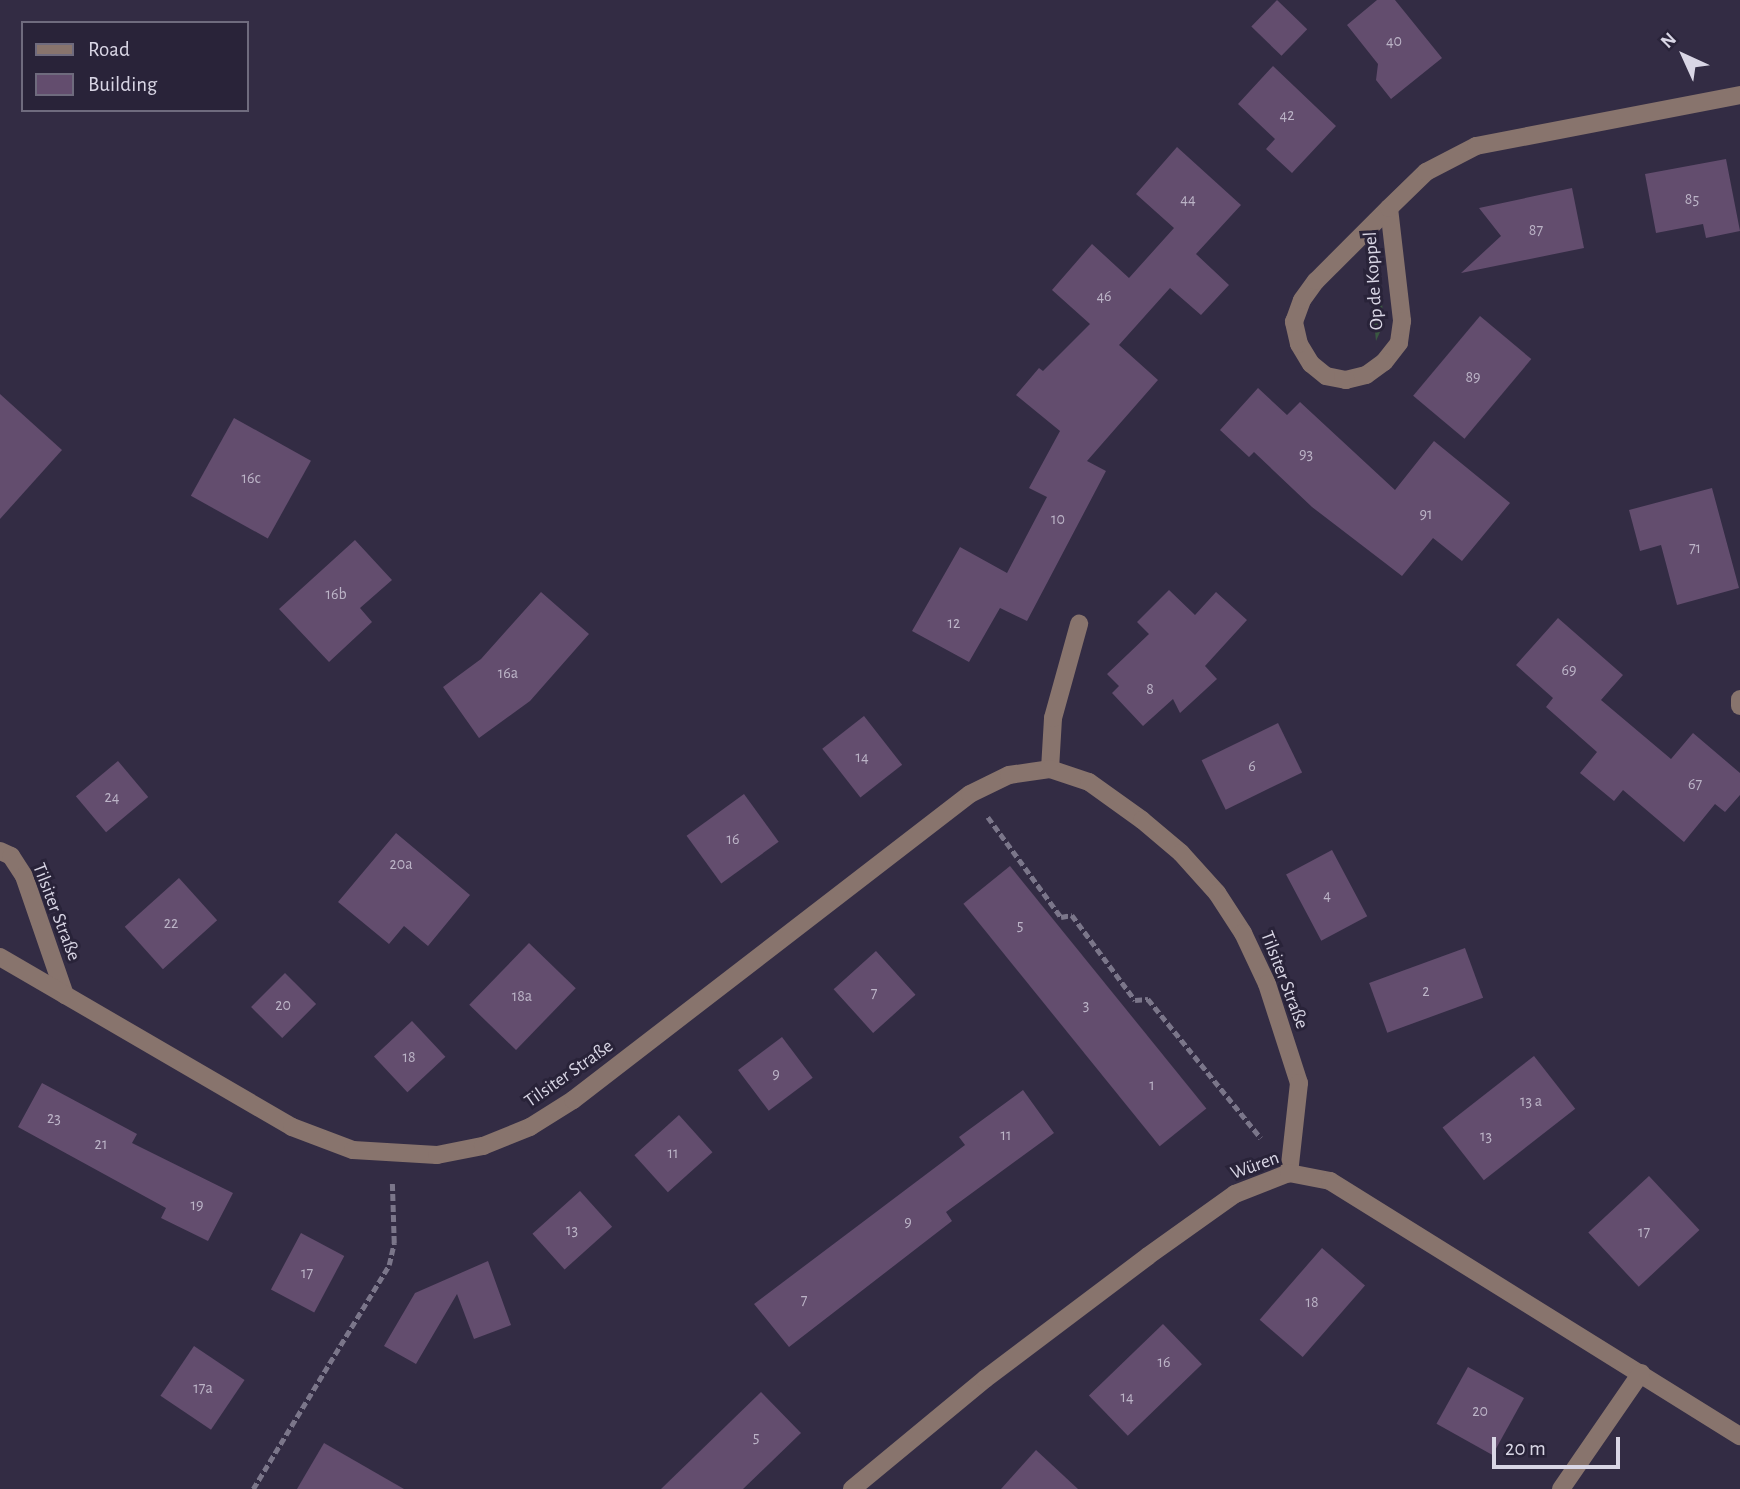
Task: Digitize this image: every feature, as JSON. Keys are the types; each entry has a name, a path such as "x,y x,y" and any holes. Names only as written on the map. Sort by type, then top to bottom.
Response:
{"street":[{"name":"Op de Koppel","path":"1389,208 1402,321 1399,343 1384,362 1366,375 1346,380 1326,376 1311,364 1299,344 1294,322 1302,300 1389,208 1426,172 1476,146 1740,95"},
{"path":"1050,769 1052,718 1079,624"},
{"path":"1740,699 1740,706"},
{"name":"Tilsiter Straße","path":"0,957 292,1127 353,1150 391,1156 437,1155 483,1146 541,1120 970,794 1009,775 1050,769 1088,782 1142,820 1181,853 1217,894 1243,933 1267,984 1299,1083 1289,1173"},
{"name":"Tilsiter Straße","path":"0,851 11,856 24,876 65,995"},
{"name":"Würen","path":"852,1489 985,1379 1170,1241 1235,1194 1289,1173 1330,1181 1740,1436"},
{"path":"1561,1489 1641,1373"}],"path":[{"path":"970,794 1060,917 1072,915 1135,1000 1148,999 1289,1173"},
{"path":"253,1489 389,1265 394,1243 391,1156"}],"green space":[{"path":"1376,246 1384,323 1376,341 1367,255"}],"building":[{"path":"1277,0 1307,29 1282,56 1251,27"},
{"path":"1377,0 1395,0 1442,58 1391,99 1376,80 1378,64 1347,25"},
{"path":"1273,66 1336,126 1292,173 1266,149 1275,139 1238,104"},
{"path":"1177,147 1241,205 1196,254 1229,285 1201,315 1170,288 1119,345 1158,380 1087,461 1106,471 1027,621 1000,608 969,662 912,631 960,547 1007,573 1047,497 1029,488 1060,431 1016,395 1039,368 1043,371 1090,324 1052,290 1092,244 1129,278 1174,228 1136,194"},
{"path":"1726,159 1740,231 1706,238 1703,224 1656,233 1645,174"},
{"path":"1572,188 1584,248 1461,273 1501,236 1479,208"},
{"path":"1480,316 1531,359 1464,439 1413,396"},
{"path":"1258,388 1287,415 1300,402 1395,490 1434,441 1510,503 1462,561 1433,538 1402,576 1312,507 1254,452 1249,457 1220,430"},
{"path":"0,394 62,450 0,519"},
{"path":"234,418 311,461 268,539 191,496"},
{"path":"1712,488 1739,588 1677,605 1661,545 1640,551 1629,510"},
{"path":"355,540 392,580 360,608 372,622 329,662 279,609"},
{"path":"1169,590 1195,615 1216,592 1247,620 1205,666 1217,679 1180,713 1173,699 1143,726 1112,693 1119,686 1107,674 1149,634 1137,622"},
{"path":"541,592 589,634 530,701 479,738 443,687 481,659"},
{"path":"1558,618 1623,675 1601,700 1671,759 1693,733 1740,773 1740,795 1725,812 1715,804 1684,842 1623,790 1614,801 1580,773 1597,752 1546,707 1553,698 1516,665"},
{"path":"864,716 902,765 860,797 822,749"},
{"path":"1278,723 1302,772 1226,810 1202,760"},
{"path":"118,761 148,797 106,832 76,796"},
{"path":"744,794 779,842 721,883 687,836"},
{"path":"396,833 470,895 428,946 404,926 389,944 338,902"},
{"path":"1332,850 1367,916 1321,941 1286,874"},
{"path":"1010,866 1206,1108 1160,1146 963,904"},
{"path":"179,878 217,920 163,969 125,927"},
{"path":"529,943 576,988 516,1050 469,1005"},
{"path":"1465,948 1483,998 1387,1033 1369,983"},
{"path":"876,951 915,995 873,1033 834,989"},
{"path":"285,973 316,1004 282,1038 251,1007"},
{"path":"412,1021 445,1057 407,1092 374,1056"},
{"path":"782,1037 813,1078 769,1111 738,1070"},
{"path":"1534,1056 1575,1109 1484,1180 1443,1127"},
{"path":"42,1083 137,1134 132,1143 233,1193 208,1241 161,1218 166,1208 18,1127"},
{"path":"1023,1090 1054,1133 946,1212 952,1221 789,1347 754,1304 965,1145 959,1137"},
{"path":"679,1115 712,1152 668,1192 634,1155"},
{"path":"1649,1176 1699,1230 1639,1287 1588,1233"},
{"path":"580,1191 612,1227 565,1269 532,1234"},
{"path":"301,1233 344,1256 314,1313 271,1290"},
{"path":"1322,1248 1365,1285 1303,1357 1260,1320"},
{"path":"488,1261 511,1325 474,1339 457,1294 416,1364 384,1346 415,1293"},
{"path":"1163,1324 1202,1364 1128,1436 1089,1396"},
{"path":"194,1346 245,1380 211,1430 160,1396"},
{"path":"1468,1367 1524,1398 1492,1455 1436,1424"},
{"path":"761,1392 801,1433 743,1489 661,1489"},
{"path":"324,1443 404,1489 297,1489"},
{"path":"1036,1450 1078,1489 1001,1489"}]}
